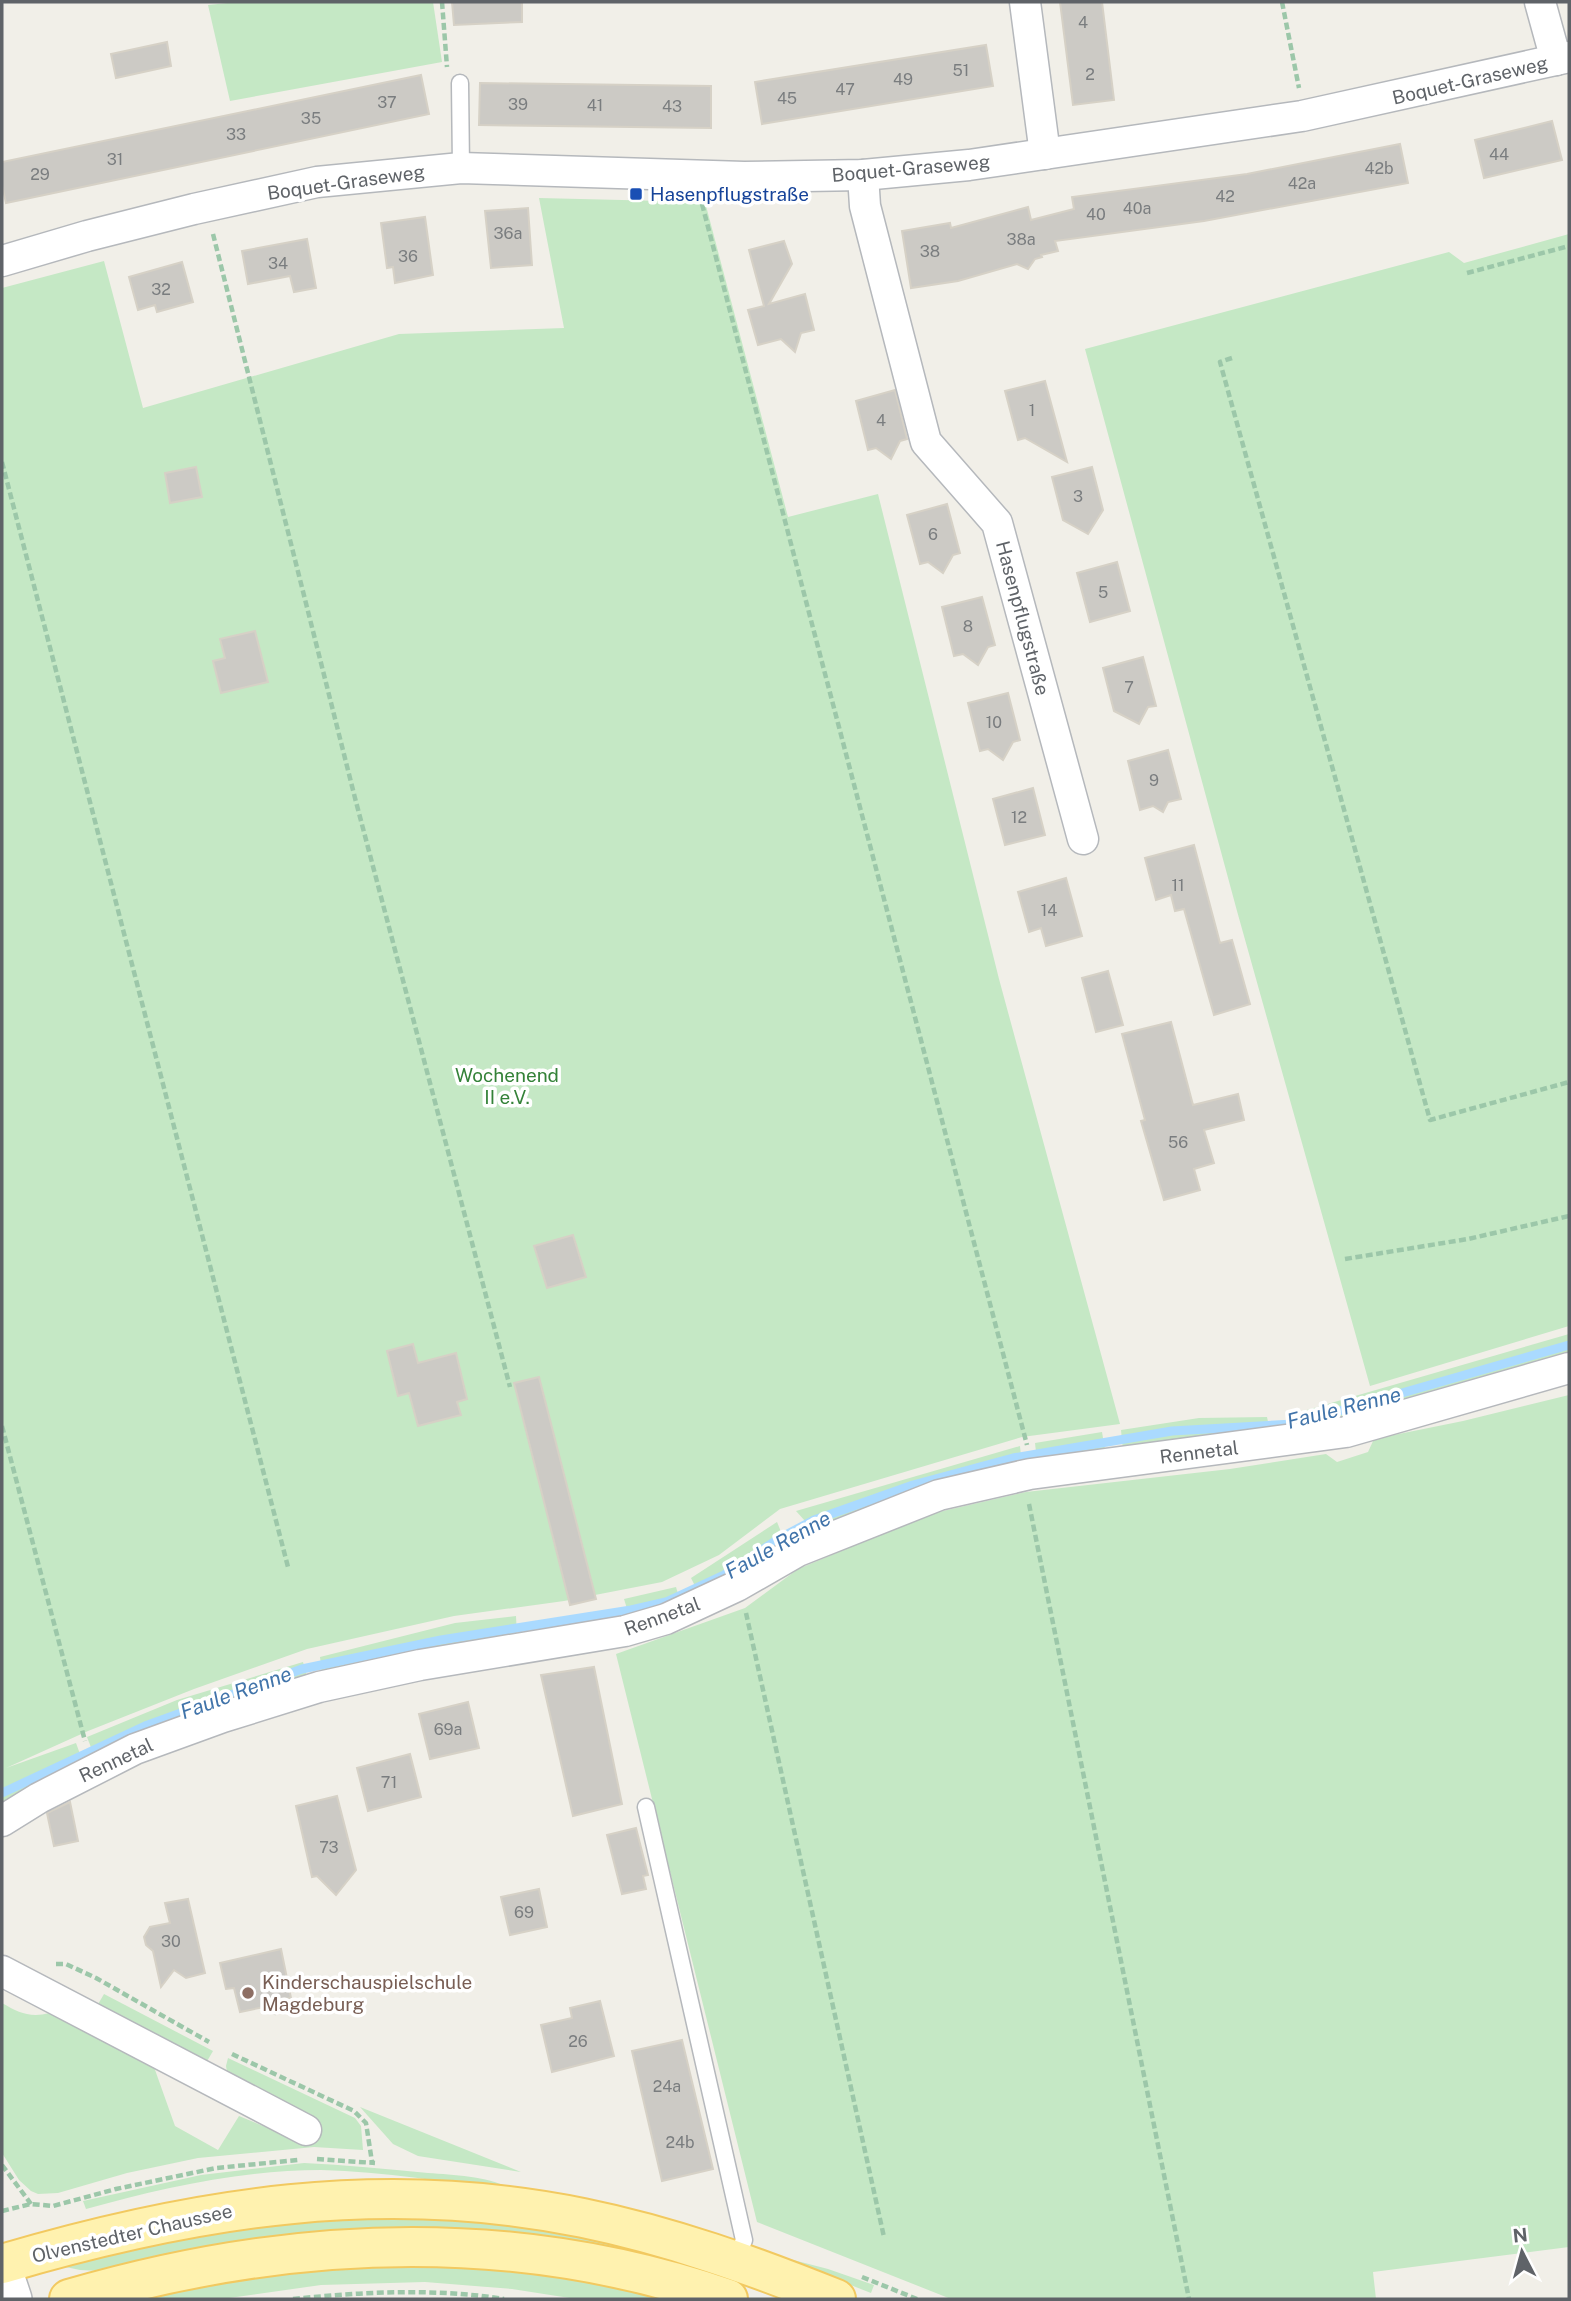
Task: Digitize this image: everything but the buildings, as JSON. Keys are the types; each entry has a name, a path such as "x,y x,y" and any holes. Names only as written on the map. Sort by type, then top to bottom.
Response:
{"main road":[{"name":"Olvenstedter Chaussee","path":"2,2265 83,2240 222,2211 331,2200 409,2199 501,2206 581,2217 685,2243 836,2299"},
{"path":"69,2299 156,2276 263,2255 335,2248 419,2245 505,2250 571,2259 649,2276 728,2299"}],"street":[{"path":"1025,2 1045,154"},
{"path":"1540,2 1562,59"},
{"name":"Boquet-Graseweg","path":"2,261 180,212 317,182 461,168 744,177 863,174 969,165 1302,116 1562,59"},
{"name":"Hasenpflugstraße","path":"863,174 864,205 926,442 997,523 1083,839"},
{"name":"Rennetal","path":"2,1821 39,1798 135,1749 223,1717 319,1687 420,1665 625,1631 666,1619 737,1586 798,1551 939,1495 1030,1474 1346,1432 1569,1368"},
{"path":"2,1971 306,2130"},
{"name":"Olvenstedter Chaussee","path":"2,2265 13,2299"}],"lane":[{"path":"460,83 461,168"},
{"path":"646,1807 744,2240 736,2260"}],"path":[{"path":"442,2 448,71 460,83"},
{"path":"1282,2 1300,92"},
{"path":"701,199 1027,1445"},
{"path":"212,230 355,798 510,1387"},
{"path":"1467,273 1569,246"},
{"path":"1232,358 1220,362 1430,1121 1569,1082"},
{"path":"2,462 288,1567"},
{"path":"1345,1259 1468,1239 1569,1216"},
{"path":"2,1426 85,1741"},
{"path":"1026,1492 1189,2299"},
{"path":"745,1608 884,2237"},
{"path":"2,2165 31,2204"},
{"path":"2,2211 21,2207"},
{"path":"293,2299 385,2292 504,2299"}],"green space":[{"path":"237,2 433,2 442,62 230,101 208,5"},
{"name":"Wochenend II e.V.","path":"539,198 705,202 788,517 878,494 999,979 1120,1424 1022,1437 780,1509 719,1555 662,1582 564,1601 454,1616 307,1649 194,1689 88,1731 6,1768 76,1743 84,1765 2,1805 2,288 104,261 143,408 399,334 564,328"},
{"path":"1569,234 1569,1326 1370,1386 1237,911 1085,349 1449,252 1464,263"},
{"path":"1569,1334 1569,1356 1294,1431 1293,1414"},
{"path":"1569,1395 1569,2247 1373,2272 1376,2299 951,2299 757,2222 616,1654 745,1608 798,1569 930,1514 1026,1492 1230,1469 1326,1454 1337,1462 1368,1452 1374,1439"},
{"path":"1267,1417 1270,1431 1123,1450 1121,1430 1199,1418"},
{"path":"1102,1432 1105,1450 1037,1461 1035,1443"},
{"path":"1020,1446 1022,1467 815,1532 796,1511"},
{"path":"777,1522 786,1544 699,1594 691,1578"},
{"path":"676,1587 681,1604 630,1618 624,1599"},
{"path":"516,1616 517,1636 452,1644 322,1672 320,1657 455,1623"},
{"path":"303,1662 307,1677 95,1758 87,1737 177,1700"},
{"path":"104,1994 213,2051 206,2063 97,2006"},
{"path":"2,2003 25,2014 50,2013 154,2067 175,2126 218,2150 239,2116 304,2143 228,2077 228,2058 355,2118 361,2126 363,2150 314,2147 198,2158 127,2173 58,2193 38,2194 19,2180 2,2153"},
{"path":"360,2107 521,2172 418,2156 393,2144"},
{"path":"304,2163 471,2177 512,2189 321,2170 232,2177 143,2194 86,2209 83,2201 201,2175"},
{"path":"346,2213 565,2227 805,2299 783,2299 710,2274 602,2246 563,2239 438,2228 336,2230 250,2239 100,2271 61,2266 97,2251"},
{"path":"774,2255 828,2269 874,2285 871,2293"},
{"path":"350,2262 553,2271 655,2299 576,2299 512,2289 425,2282 321,2285 222,2299 126,2299 207,2280"}],"waterway":[{"name":"Faule Renne","path":"2,1793 145,1726 302,1669 441,1640 666,1602 724,1575 780,1538 814,1520 913,1485 1013,1458 1172,1431 1294,1424 1569,1345"}],"place":[{"name":"Hasenpflugstraße","path":"636,194"},
{"name":"Kinderschauspielschule Magdeburg","path":"248,1993"}]}
